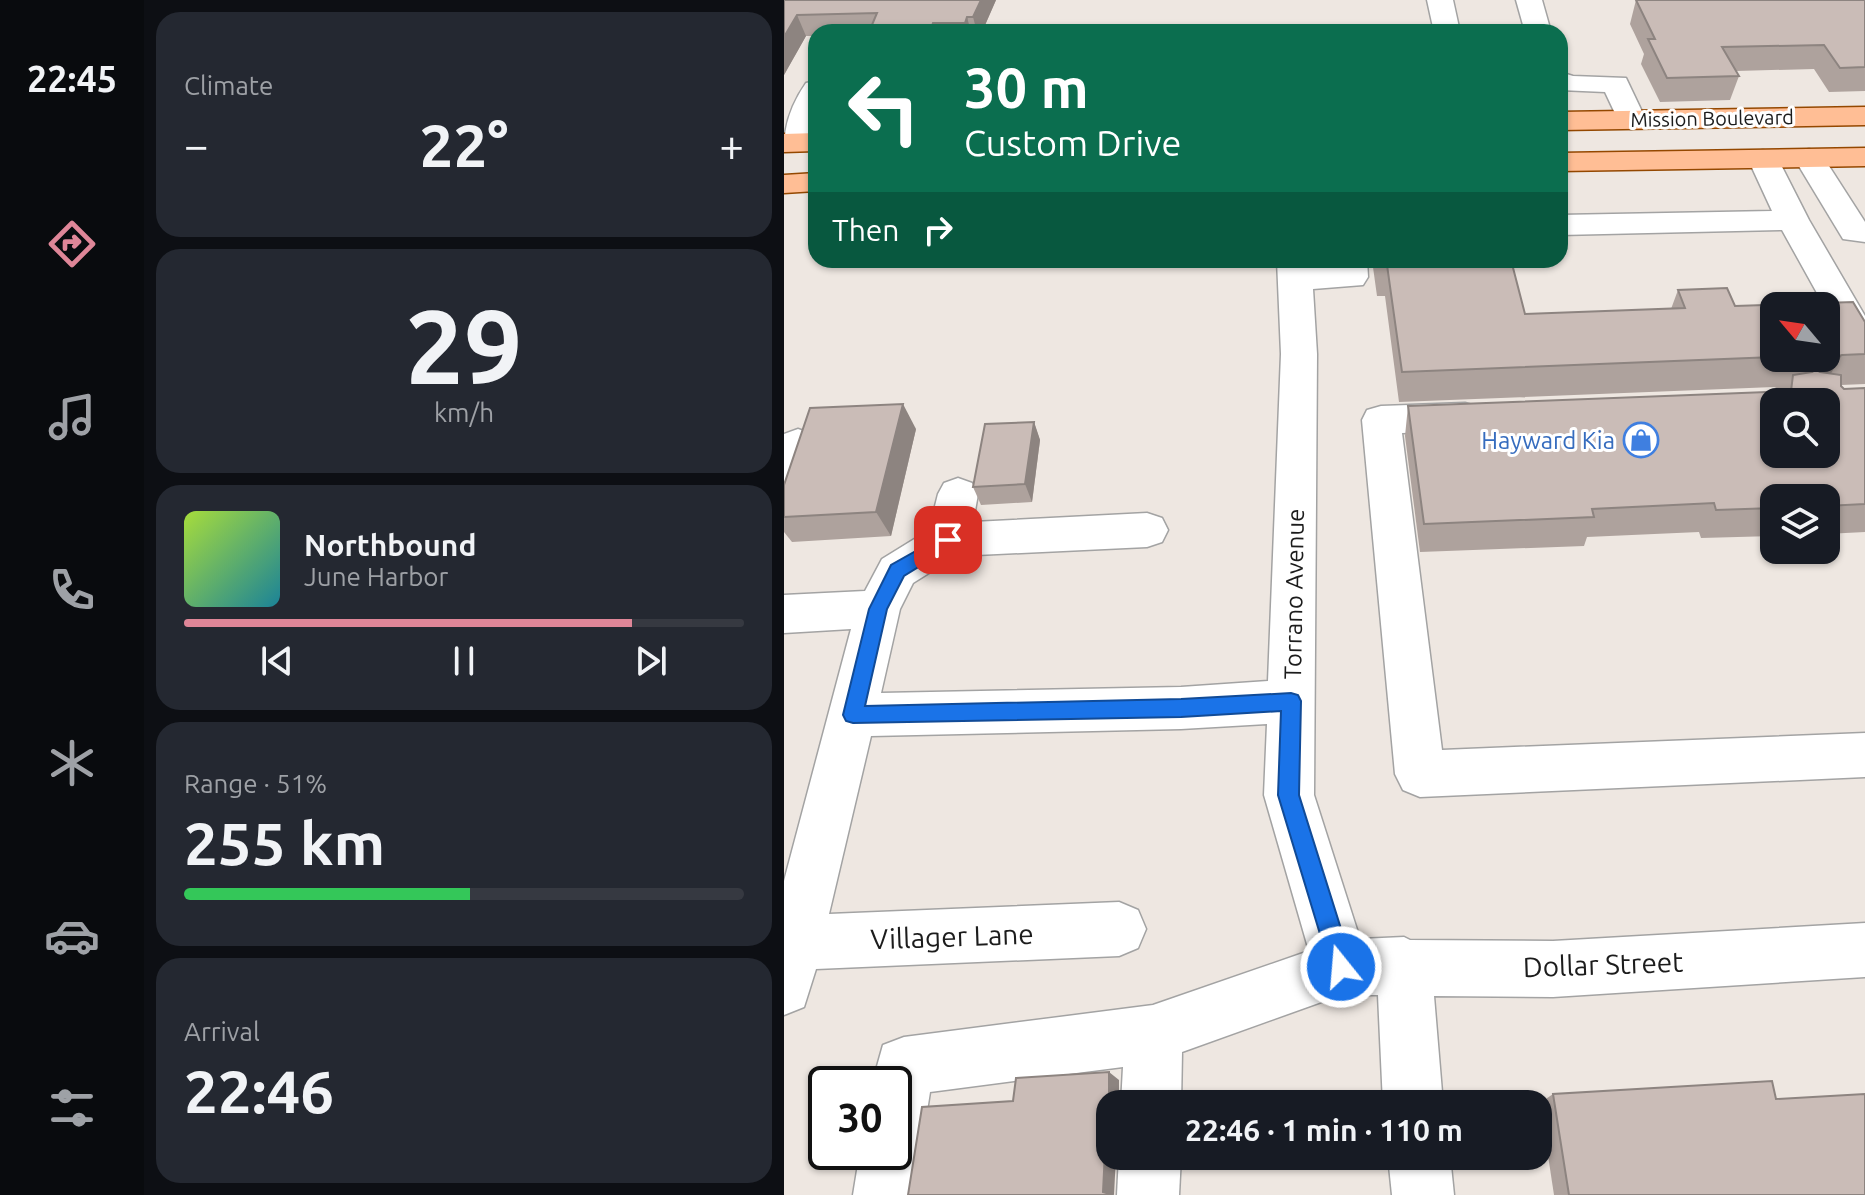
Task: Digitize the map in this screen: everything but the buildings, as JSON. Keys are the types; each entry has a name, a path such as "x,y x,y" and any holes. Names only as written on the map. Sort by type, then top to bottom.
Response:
{"main road":[{"name":"Mission Boulevard","path":"1568,121 1865,116"},
{"name":"Mission Boulevard","path":"1568,162 1865,157"},
{"path":"784,184 808,182"}],"street":[{"path":"1440,0 1445,24"},
{"path":"1529,0 1536,24"},
{"path":"1568,84 1616,84 1631,120"},
{"path":"797,142 804,94"},
{"path":"1809,158 1855,232 1865,232"},
{"path":"1763,159 1793,220 1865,347"},
{"path":"1568,225 1793,220"},
{"path":"1294,269 1351,277 1350,268"},
{"name":"Torrano Avenue","path":"1294,269 1299,354 1289,795 1341,967"},
{"path":"1507,415 1381,420 1420,774 1865,755"},
{"path":"784,485 798,444"},
{"path":"948,540 958,494"},
{"path":"788,958 878,609 897,571 948,540 1147,530"},
{"path":"784,614 878,609"},
{"path":"853,715 1181,708 1291,701"},
{"name":"Villager Lane","path":"788,958 1119,929"},
{"name":"Dollar Street","path":"904,1066 1153,1034 1341,967 1404,965 1553,969 1865,950"},
{"path":"1404,965 1412,1090"},
{"path":"1151,1090 1153,1034"},
{"path":"884,1195 888,1170"},
{"path":"1148,1195 1149,1170"},
{"path":"1420,1170 1423,1195"}],"place":[{"name":"Hayward Kia","path":"1641,440"}],"route":[{"path":"948,540 897,571 878,609 853,715 1181,708 1291,701 1289,795 1341,967"}]}
